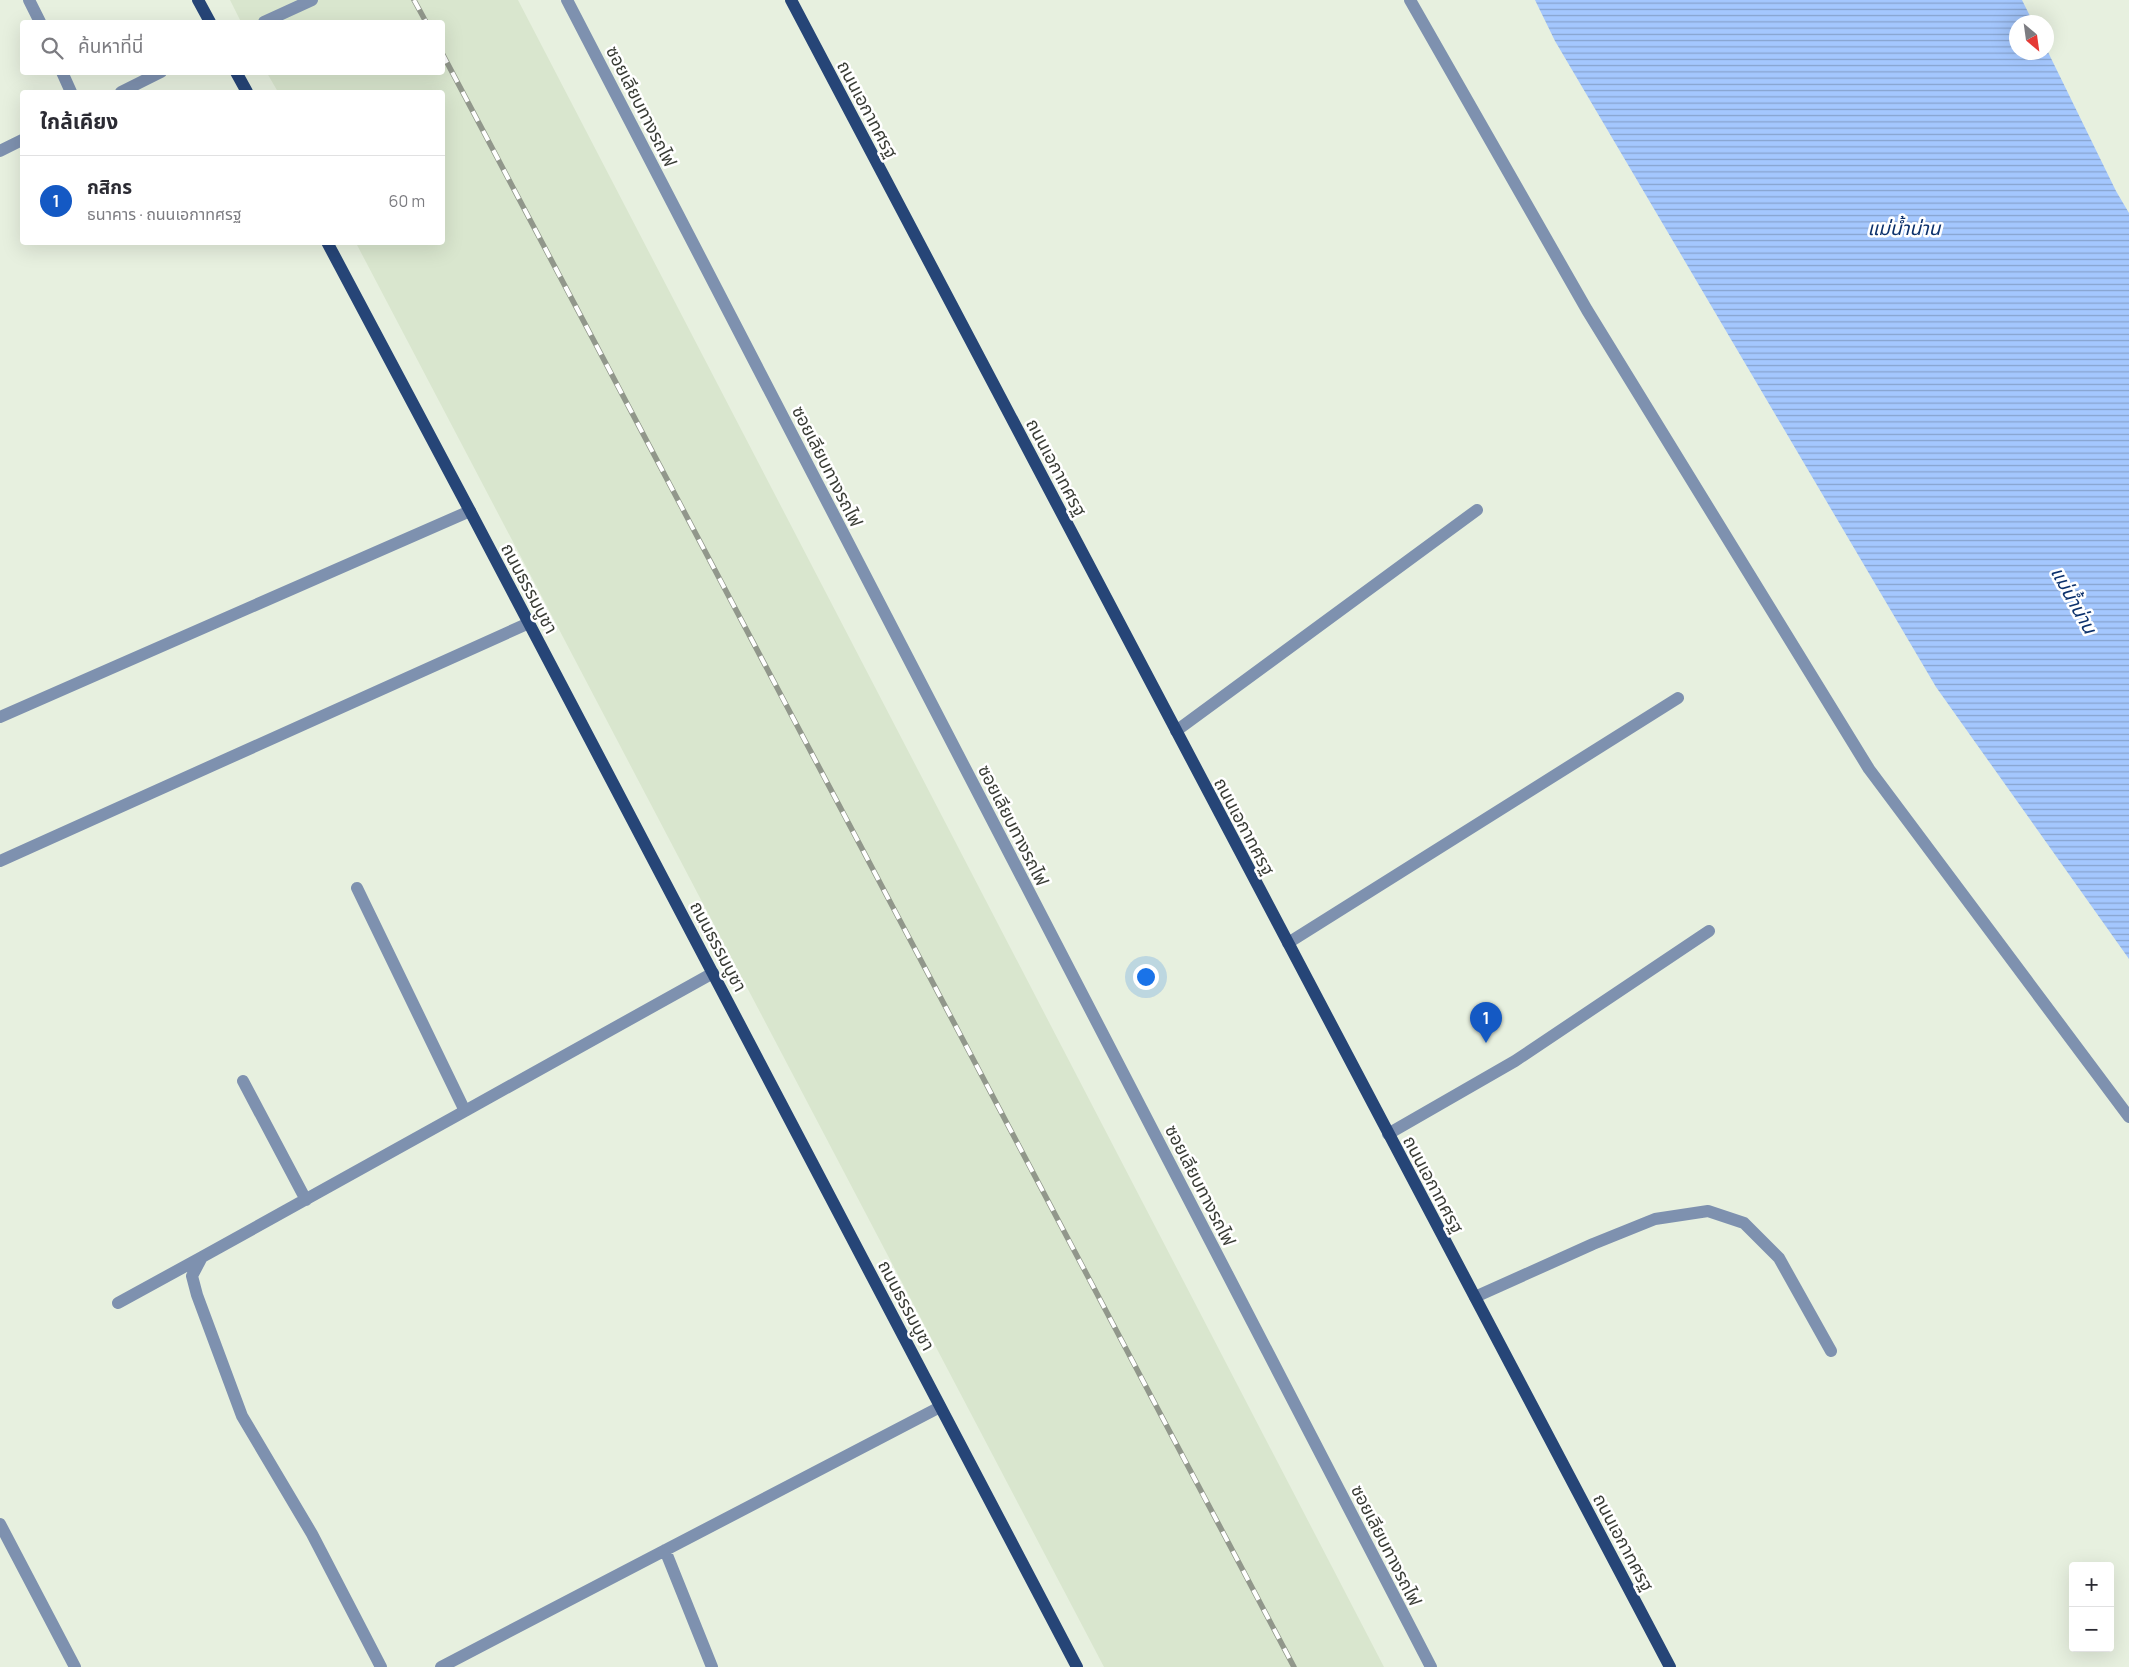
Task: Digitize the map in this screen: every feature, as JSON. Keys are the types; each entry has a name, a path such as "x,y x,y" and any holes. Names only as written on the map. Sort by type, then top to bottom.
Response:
{"main road":[{"path":"198,0 209,20"},
{"name":"ถนนเอกาทศรฐ","path":"791,0 1670,1667"},
{"path":"238,75 246,90"},
{"name":"ถนนธรรมบูชา","path":"329,245 1077,1667"}],"street":[{"path":"29,0 39,20"},
{"path":"268,20 312,0"},
{"name":"ซอยเลียบทางรถไฟ","path":"567,0 1431,1667"},
{"path":"1410,0 1587,310 1869,769 2129,1117"},
{"path":"63,75 70,90"},
{"path":"125,90 155,75"},
{"path":"0,151 20,141"},
{"path":"1176,731 1477,510"},
{"path":"0,717 470,511"},
{"path":"0,861 529,623"},
{"path":"1288,944 1678,698"},
{"path":"358,888 464,1111"},
{"path":"1388,1134 1515,1061 1708,931"},
{"path":"118,1303 713,973"},
{"path":"243,1081 306,1200"},
{"path":"1475,1297 1593,1244 1655,1219 1708,1211 1744,1223 1779,1258 1831,1351"},
{"path":"202,1257 192,1276 196,1295 242,1416 312,1534 381,1667"},
{"path":"441,1667 940,1408"},
{"path":"0,1524 75,1667"},
{"path":"665,1550 712,1667"}],"shaded area":[{"path":"230,0 518,0 1384,1667 1104,1667 357,245 445,245 445,90 277,90 268,75 445,75 445,20 240,20"}],"water":[{"name":"แม่น้ำน่าน","path":"1535,0 2022,0 2030,15 2009,15 2009,60 2052,60 2116,191 2129,213 2129,959 1936,687 1555,41"}],"railway":[{"path":"414,0 425,20"},
{"path":"445,59 1294,1667"}],"place":[{"name":"กสิกร","path":"1486,1043"}]}
